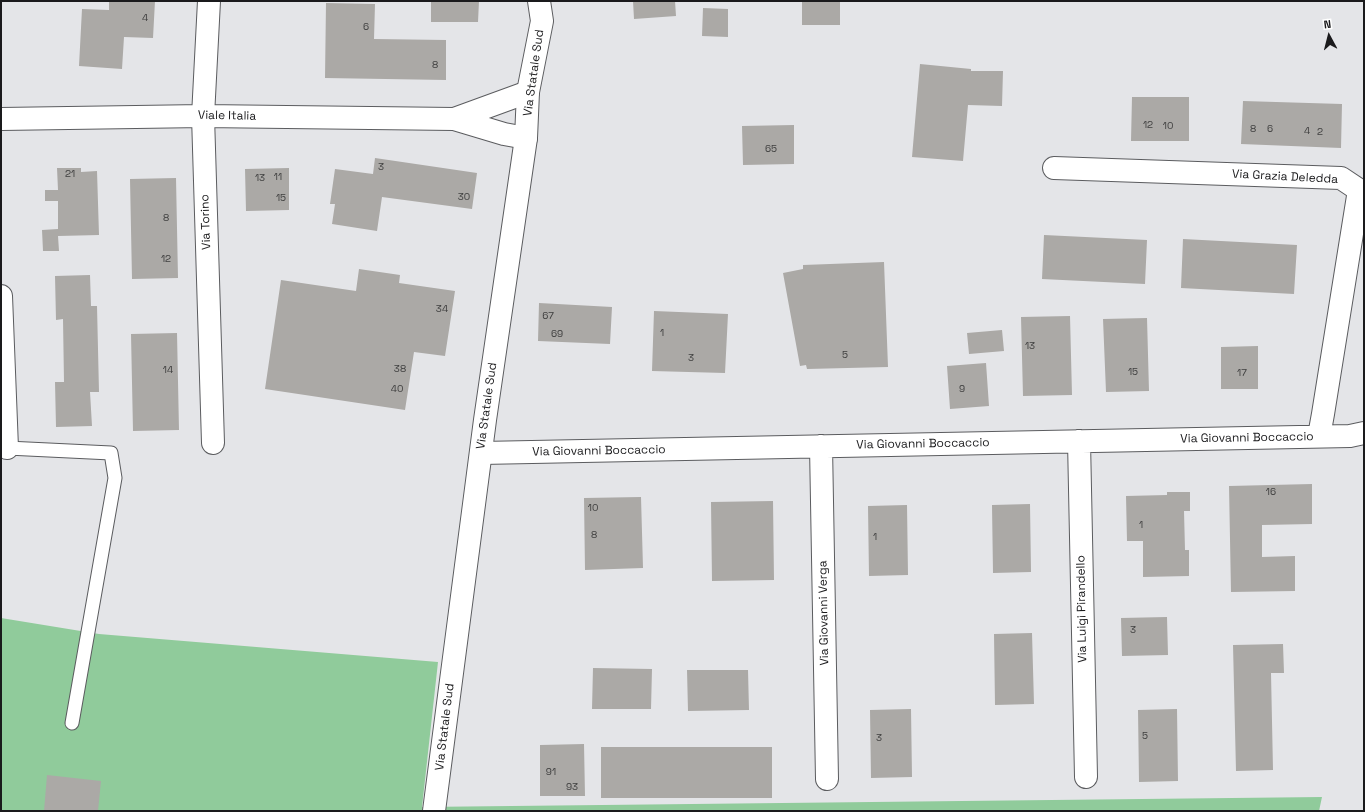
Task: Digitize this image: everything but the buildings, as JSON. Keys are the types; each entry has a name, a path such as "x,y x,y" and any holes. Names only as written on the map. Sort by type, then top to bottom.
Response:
{"street":[{"name":"Via Torino","path":"209,1 203,116 213,443"},
{"name":"Via Statale Sud","path":"434,811 481,454 526,138 528,92 542,21 539,1"},
{"name":"Viale Italia","path":"454,119 528,92"},
{"name":"Viale Italia","path":"1,119 203,116 454,119 504,134 526,138"},
{"name":"Via Grazia Deledda","path":"1054,168 1341,178 1359,190 1319,436"},
{"path":"1,296 7,448"},
{"name":"Via Giovanni Boccaccio","path":"481,454 1350,436 1364,433"},
{"name":"Via Luigi Pirandello","path":"1079,441 1086,777"},
{"name":"Via Giovanni Verga","path":"821,446 827,779"}],"lane":[{"path":"7,448 111,453 115,478 72,723"}],"green space":[{"path":"1,618 99,634 438,662 422,807 1322,797 1319,811 1,811"}]}
